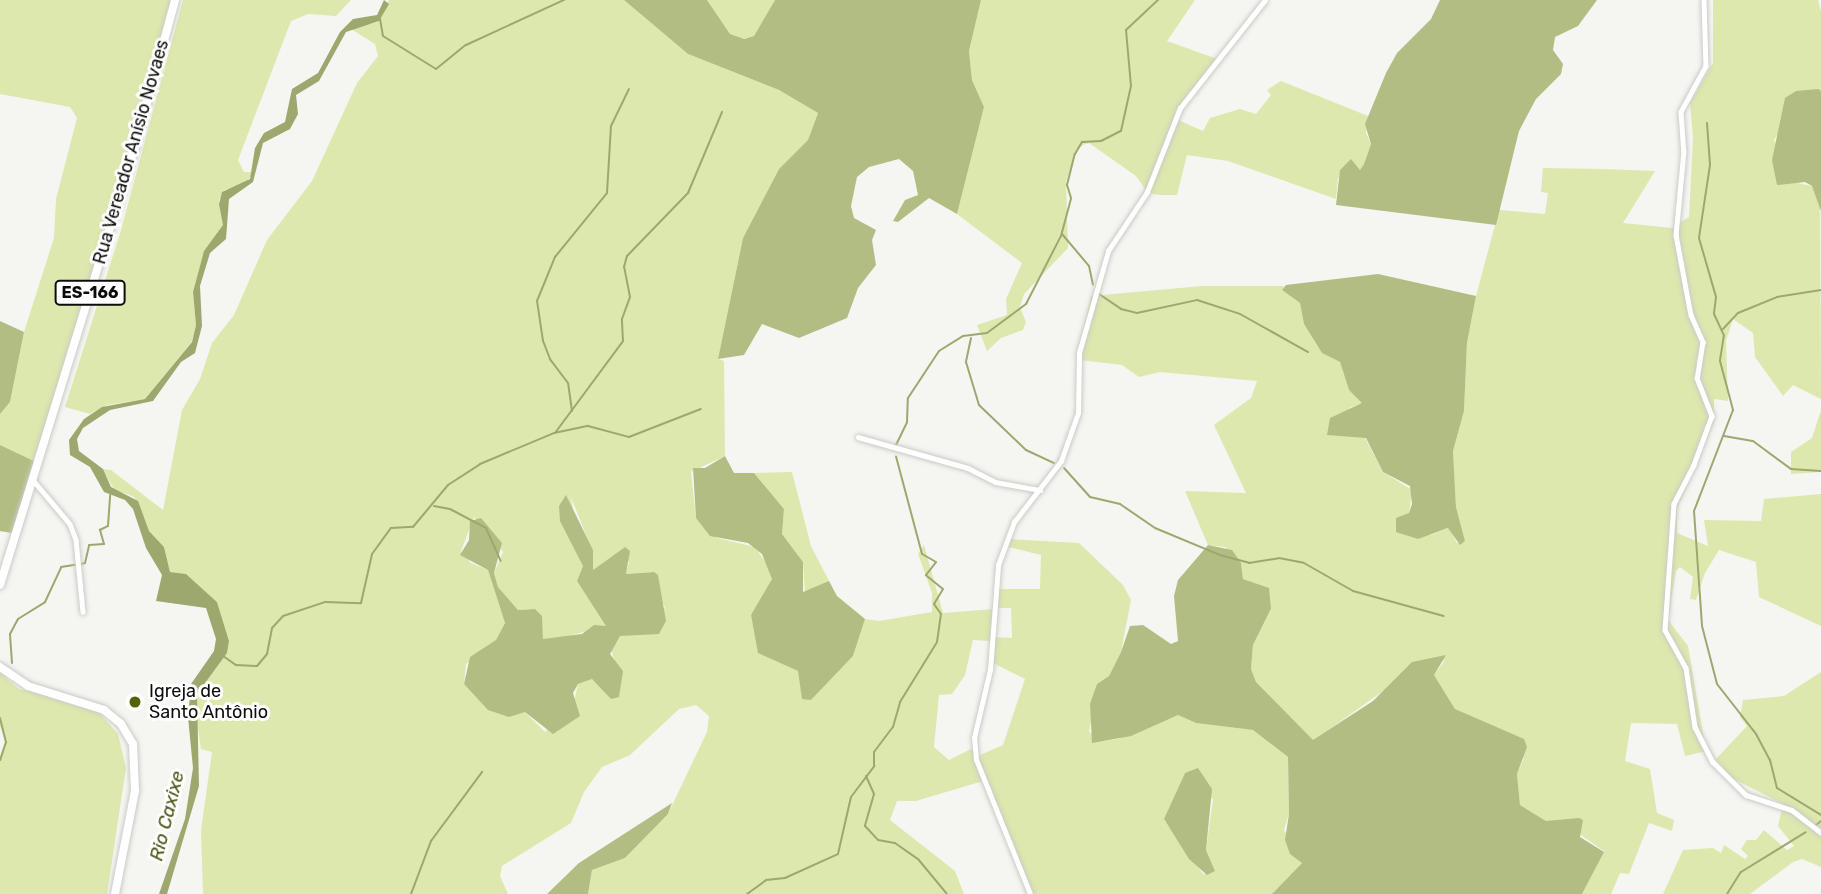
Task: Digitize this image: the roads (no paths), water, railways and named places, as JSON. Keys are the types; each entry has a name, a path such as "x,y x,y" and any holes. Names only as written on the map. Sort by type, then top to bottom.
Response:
{"main road":[{"name":"Rua Vereador Anísio Novaes","path":"0,585 175,0"},
{"path":"0,667 28,686 104,710 121,724 133,744 135,792 116,894"}],"street":[{"path":"1030,894 1026,874 994,814 976,760 974,738 990,670 998,565 1014,522 1061,461 1078,413 1079,353 1108,251 1147,191 1180,108 1265,0"},
{"path":"1704,0 1706,66 1681,112 1684,151 1676,235 1691,315 1703,342 1697,378 1712,416 1694,466 1674,504 1665,630 1686,668 1695,727 1713,762 1746,795 1792,810 1821,833"},
{"path":"858,437 968,468 995,482 1040,490"},
{"path":"33,480 70,524 81,560 83,612"}],"waterway":[{"path":"380,19 383,36 436,69 466,45 564,0"},
{"path":"896,445 907,422 908,398 939,351 963,336 987,333 1026,304 1061,236 1071,198 1067,185 1075,154 1082,142 1101,141 1121,131 1131,86 1126,30 1158,0"},
{"path":"572,411 568,383 550,359 543,341 537,301 555,257 607,193 611,126 629,89"},
{"path":"555,433 623,341 622,319 630,297 624,267 627,256 688,193 722,112"},
{"path":"1707,123 1710,165 1699,238 1716,297 1714,314 1724,335 1720,361 1733,410 1694,511 1702,626 1717,684 1756,734 1770,760 1777,788 1821,815"},
{"path":"1062,234 1089,266 1093,285"},
{"path":"1723,329 1738,313 1777,297 1821,290"},
{"path":"1099,294 1121,309 1137,313 1197,300 1240,314 1308,352"},
{"path":"971,338 966,362 979,405 1026,450 1054,463"},
{"path":"223,656 236,665 257,666 267,654 272,628 283,616 325,602 361,603 372,554 391,528 413,527 448,485 480,464 554,433 588,426 629,437 701,409"},
{"path":"1724,436 1753,441 1791,469 1821,471"},
{"path":"747,894 766,880 785,878 838,854 851,797 874,766 874,752 893,727 900,702 937,642 941,614 934,604 943,589 926,575 936,562 922,554 896,456"},
{"path":"1064,468 1090,497 1120,504 1155,528 1220,555 1249,563 1279,558 1304,563 1353,591 1444,616"},
{"path":"12,663 10,634 18,619 45,602 61,567 85,563 89,545 104,544 100,530 108,526 110,495"},
{"path":"434,506 450,509 486,528 501,561"},
{"path":"0,718 6,742 0,760"},
{"path":"411,894 431,841 482,772"},
{"path":"866,776 874,794 865,826 878,840 895,843 918,859 947,894"},
{"path":"1816,825 1821,821"},
{"path":"1727,894 1741,872 1806,832"}],"place":[{"name":"Igreja de Santo Antônio","path":"135,702"}],"water label":[{"name":"Rio Caxixe","path":"167,816"}]}
